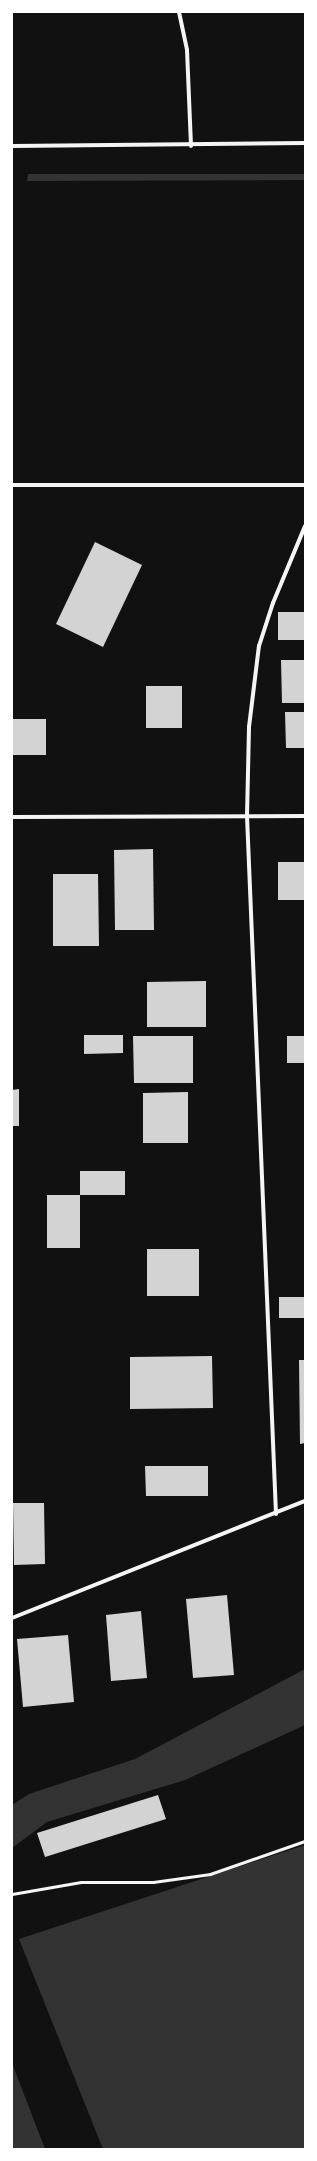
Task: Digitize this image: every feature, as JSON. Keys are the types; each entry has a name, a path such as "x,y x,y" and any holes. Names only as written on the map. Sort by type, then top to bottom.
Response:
{"street":[{"path":"179,12 187,50 191,146"},
{"path":"12,146 191,146 305,143"},
{"path":"12,485 305,485"},
{"path":"276,1514 247,816 249,727 259,646 273,603 305,526"},
{"path":"12,817 305,816"},
{"path":"12,1618 276,1514 305,1501"}],"lane":[{"path":"12,1894 80,1882 153,1882 210,1874 305,1841"}],"shaded area":[{"path":"28,174 305,174 305,180 27,181"},
{"path":"305,1669 305,1725 185,1780 47,1822 12,1848 12,1805 29,1794 135,1759"},
{"path":"305,1845 305,2149 103,2149 19,1939"},
{"path":"12,2063 45,2149 12,2149"}],"building":[{"path":"95,542 142,565 103,647 56,624"},
{"path":"278,612 305,612 305,640 278,640"},
{"path":"281,660 305,660 305,703 282,703"},
{"path":"146,686 182,686 182,728 146,728"},
{"path":"285,712 305,712 305,748 286,748"},
{"path":"12,719 46,719 46,755 12,755"},
{"path":"153,849 154,930 115,930 114,850"},
{"path":"278,862 305,862 305,900 278,900"},
{"path":"53,874 98,874 99,946 53,946"},
{"path":"206,981 206,1027 147,1027 147,982"},
{"path":"84,1035 123,1035 123,1053 84,1054"},
{"path":"133,1036 193,1036 193,1083 134,1083"},
{"path":"287,1036 305,1036 305,1063 287,1063"},
{"path":"19,1089 19,1126 12,1126 12,1090"},
{"path":"188,1092 188,1143 143,1143 143,1093"},
{"path":"80,1171 125,1171 125,1195 80,1195"},
{"path":"47,1195 80,1195 80,1248 47,1248"},
{"path":"147,1249 199,1249 199,1296 147,1296"},
{"path":"279,1297 304,1297 304,1318 279,1318"},
{"path":"212,1356 213,1408 130,1409 130,1357"},
{"path":"299,1360 305,1360 305,1443 300,1444"},
{"path":"145,1466 208,1466 208,1496 146,1496"},
{"path":"13,1503 44,1503 45,1564 14,1565"},
{"path":"227,1595 234,1675 193,1678 186,1599"},
{"path":"141,1611 147,1678 111,1681 106,1615"},
{"path":"68,1635 74,1702 23,1707 17,1639"},
{"path":"158,1795 166,1819 45,1857 37,1833"}]}
